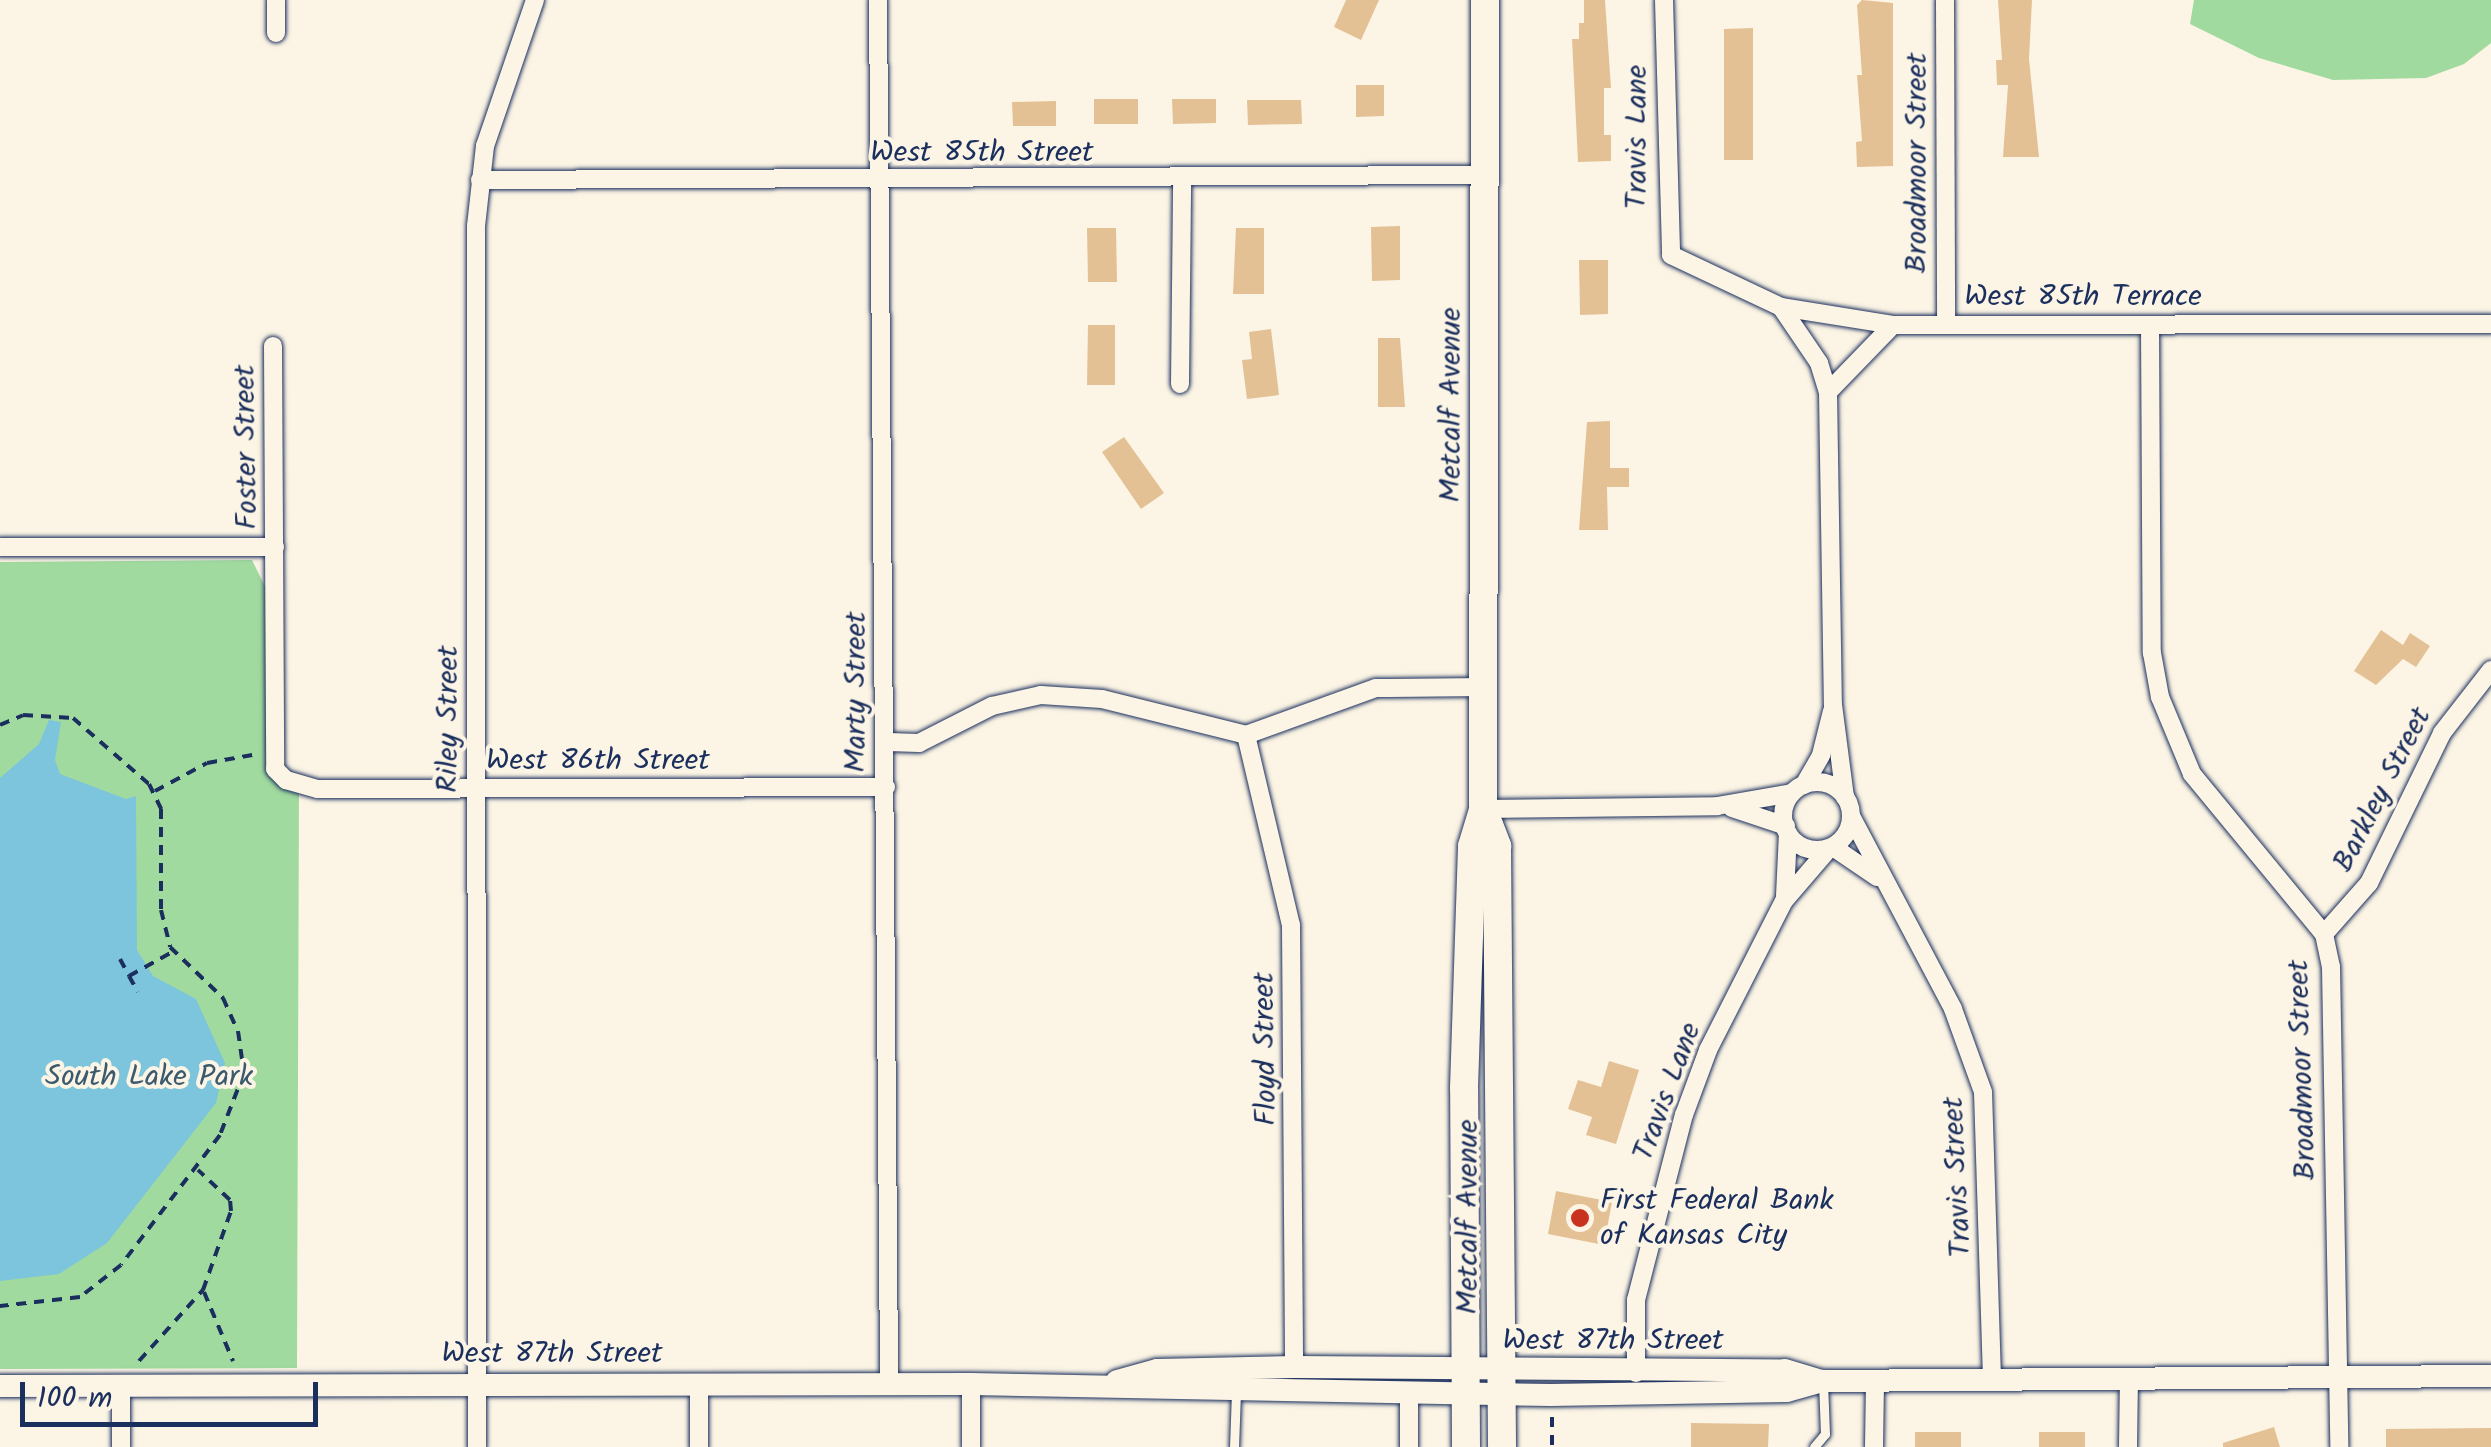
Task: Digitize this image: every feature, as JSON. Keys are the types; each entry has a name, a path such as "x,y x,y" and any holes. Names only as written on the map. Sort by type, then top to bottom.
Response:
{"main road":[{"name":"Metcalf Avenue","path":"1466,1447 1470,883 1483,809 1485,687 1485,0"},
{"name":"Metcalf Avenue","path":"1483,809 1497,846 1502,1447"}],"street":[{"path":"276,0 276,32"},
{"name":"Riley Street","path":"477,1447 480,180 490,128 535,0"},
{"name":"Marty Street","path":"878,0 888,742 889,1384"},
{"name":"Travis Lane","path":"1664,0 1666,237 1671,254 1685,265"},
{"name":"Broadmoor Street","path":"1946,0 1946,325"},
{"name":"West 85th Street","path":"480,180 1182,181 1485,175"},
{"path":"1180,384 1182,181"},
{"name":"West 85th Terrace","path":"1685,265 1781,306 1893,326 2491,324"},
{"path":"1717,806 1787,829 1804,848 1830,850 1851,816 1833,706 1828,392 1818,363 1781,306"},
{"name":"Broadmoor Street","path":"2150,325 2152,654 2160,697 2192,774 2324,934 2332,982 2339,1447"},
{"path":"1828,392 1893,326"},
{"name":"Foster Street","path":"274,346 276,547"},
{"path":"0,548 276,547"},
{"name":"West 86th Street","path":"276,547 275,769 299,786 886,787"},
{"name":"Barkley Street","path":"2324,934 2369,883 2442,733 2491,670"},
{"path":"888,742 918,742 992,706 1064,695 1246,735 1376,688 1485,687"},
{"path":"1787,829 1798,789 1821,756 1833,706"},
{"name":"Floyd Street","path":"1246,735 1291,925 1294,1367"},
{"path":"1483,809 1717,806 1829,784 1845,797"},
{"name":"Travis Street","path":"1851,816 1878,877 1953,1009 1983,1092 1989,1133 1992,1380"},
{"name":"Travis Lane","path":"1784,901 1787,829"},
{"name":"Travis Lane","path":"1636,1372 1636,1300 1684,1115 1708,1050 1784,901 1830,850"},
{"name":"Travis Street","path":"1830,850 1878,877"},
{"name":"West 87th Street","path":"1104,1385 1157,1370 1294,1367 1501,1382 1636,1372 1785,1370 1823,1381"},
{"name":"West 87th Street","path":"1501,1382 1550,1395 1788,1392 1823,1381 2491,1376"},
{"path":"2128,1447 2129,1378"},
{"path":"1874,1447 1876,1380"},
{"name":"West 87th Street","path":"0,1386 971,1384 1409,1394 1466,1381"},
{"path":"699,1384 699,1447"},
{"path":"971,1384 972,1447"},
{"path":"121,1386 121,1447"},
{"path":"1409,1394 1409,1447"}],"lane":[{"path":"1814,1447 1825,1434 1823,1381"},
{"path":"1234,1447 1236,1392"}],"path":[{"path":"0,725 23,715 73,718 138,770 154,792 161,809 161,910 174,951 223,998 238,1032 244,1073 220,1135 198,1170 102,1284 64,1302 0,1306"},
{"path":"154,792 207,763 252,755"},
{"path":"129,976 174,951"},
{"path":"120,959 138,992"},
{"path":"140,1361 203,1290 232,1205 198,1170"},
{"path":"203,1290 233,1361"},
{"path":"1550,1395 1552,1447"}],"green space":[{"path":"2194,0 2491,0 2491,43 2464,64 2426,78 2333,80 2259,58 2190,24"},
{"name":"South Lake Park","path":"252,560 278,613 275,769 299,787 297,1368 0,1369 0,562"}],"water":[{"path":"49,720 61,722 55,760 60,774 126,799 136,796 137,950 153,976 196,999 225,1063 216,1103 107,1243 59,1274 0,1281 0,778 39,744"}],"building":[{"path":"1346,0 1379,0 1361,40 1334,27"},
{"path":"1584,0 1605,0 1611,88 1604,88 1604,135 1611,135 1611,161 1578,162 1572,39 1579,39 1579,23 1584,23"},
{"path":"1862,0 1893,3 1893,166 1857,167 1856,142 1862,141 1857,75 1862,75 1857,5"},
{"path":"1998,0 2032,0 2029,59 2039,157 2003,157 2008,85 1997,85 1996,60 2002,60"},
{"path":"1753,28 1753,160 1724,160 1724,29"},
{"path":"1356,85 1384,85 1384,116 1356,117"},
{"path":"1094,99 1138,99 1138,124 1094,124"},
{"path":"1172,99 1216,99 1216,123 1173,124"},
{"path":"1247,100 1301,100 1302,124 1248,125"},
{"path":"1056,101 1056,126 1013,126 1012,102"},
{"path":"1400,226 1400,280 1372,281 1371,227"},
{"path":"1087,228 1116,228 1117,282 1088,282"},
{"path":"1236,228 1264,228 1264,294 1233,294"},
{"path":"1579,260 1608,260 1608,314 1580,315"},
{"path":"1088,325 1115,325 1115,385 1087,385"},
{"path":"1271,329 1279,395 1247,399 1242,360 1252,359 1249,332"},
{"path":"1378,338 1400,338 1405,407 1378,407"},
{"path":"1610,421 1610,468 1629,468 1629,487 1607,487 1608,530 1579,530 1587,422"},
{"path":"1124,437 1164,493 1141,509 1102,452"},
{"path":"2381,630 2403,645 2410,633 2430,646 2416,667 2403,659 2376,685 2354,671"},
{"path":"1609,1061 1639,1070 1616,1144 1586,1135 1592,1117 1568,1109 1578,1080 1601,1087"},
{"name":"First Federal Bank of Kansas City","path":"1556,1191 1612,1202 1604,1245 1548,1234"},
{"path":"1691,1423 1769,1424 1768,1447 1691,1447"},
{"path":"2274,1427 2280,1447 2223,1447 2223,1443"},
{"path":"2491,1428 2491,1447 2386,1447 2386,1429"},
{"path":"1915,1432 1961,1432 1961,1447 1915,1447"},
{"path":"2039,1432 2085,1432 2085,1447 2039,1447"}],"place":[{"name":"First Federal Bank of Kansas City","path":"1580,1218"}]}
